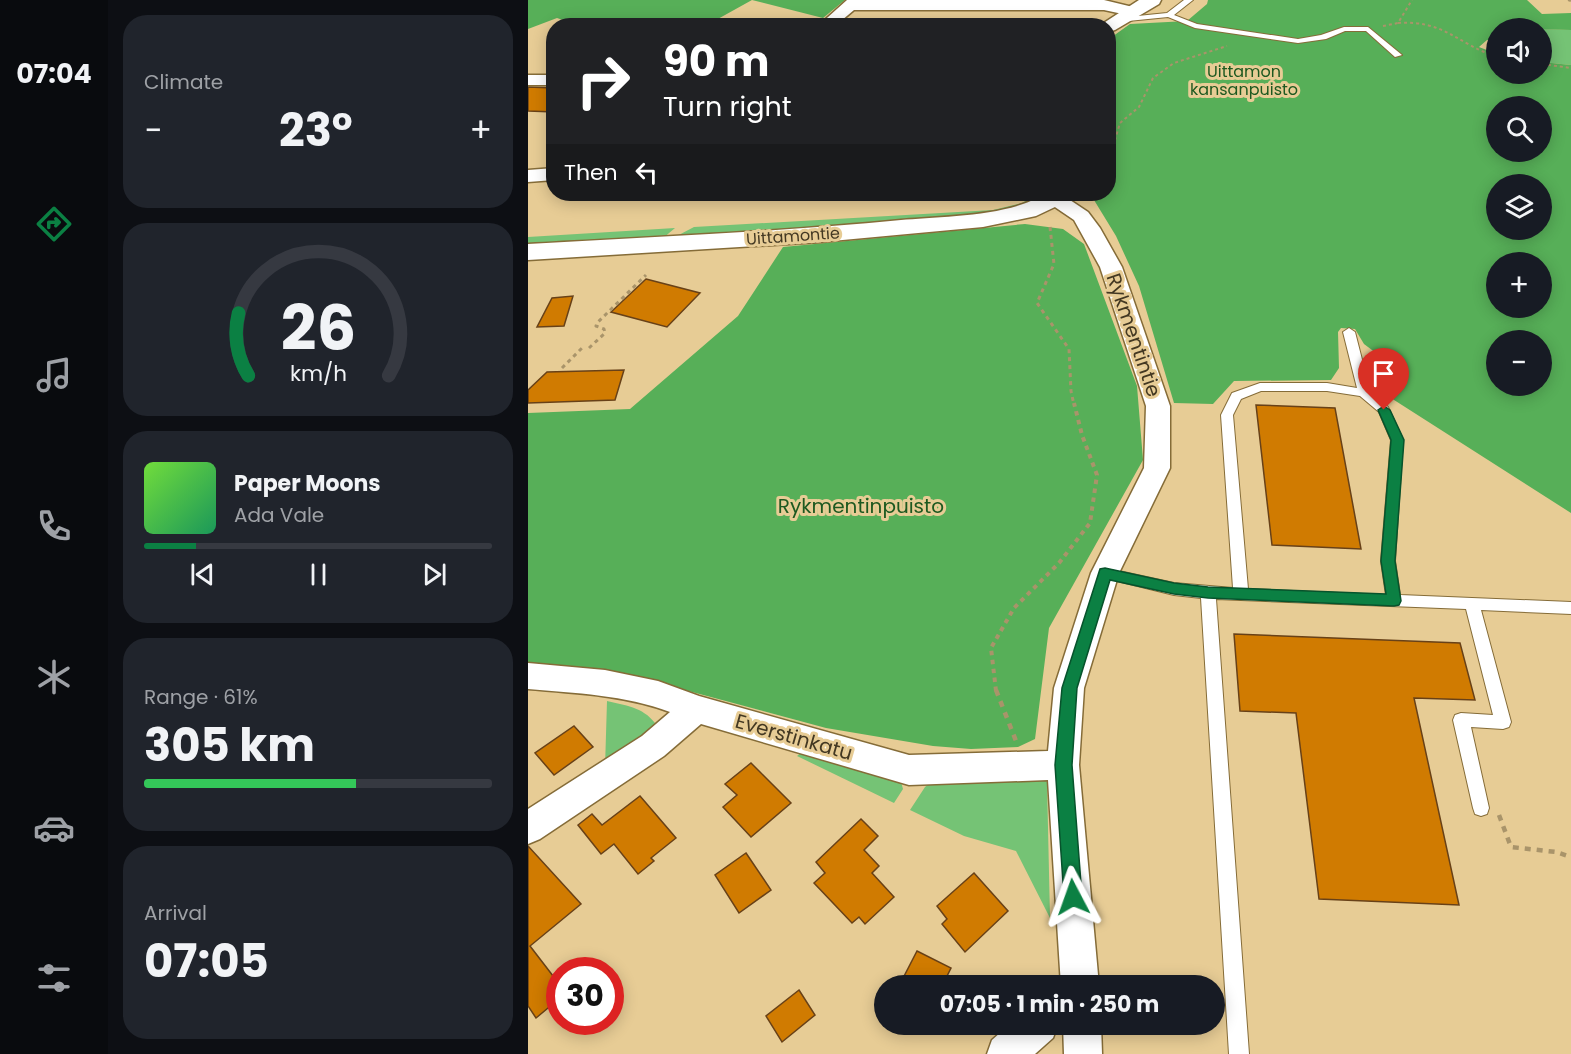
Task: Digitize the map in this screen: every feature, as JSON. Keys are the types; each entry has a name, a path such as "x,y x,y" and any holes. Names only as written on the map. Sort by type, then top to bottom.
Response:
{"street":[{"path":"835,18 853,3 1104,5 1119,19 1152,0"},
{"path":"528,80 546,80"},
{"path":"528,176 546,175"},
{"name":"Uittamontie","path":"528,252 821,235 983,220 1027,212 1045,201"},
{"name":"Rykmentintie","path":"1062,201 1081,216 1112,267 1158,406 1157,468 1105,573 1069,688 1063,765 1079,975"},
{"name":"Everstinkatu","path":"528,676 605,683 658,694 696,709 909,770 1063,765"},
{"path":"528,828 653,746 696,709"},
{"path":"1006,1054 1027,1035"},
{"path":"1082,1035 1083,1054"}],"lane":[{"path":"1168,15 1189,0"},
{"path":"1119,19 1168,15 1194,26 1298,40 1323,37 1344,29 1368,29 1398,56"},
{"path":"1348,332 1364,393"},
{"path":"1241,594 1227,415 1236,396 1260,387 1327,387 1364,393 1384,410 1397,440 1388,561 1394,601"},
{"path":"1105,573 1174,589 1208,592 1571,608"},
{"path":"1208,592 1239,1054"},
{"path":"1472,604 1503,722 1461,720 1480,808"}],"path":[{"path":"1398,23 1412,0"},
{"path":"1368,29 1418,22 1435,27 1464,44 1486,53"},
{"path":"1116,137 1120,123 1139,107 1153,78 1183,60 1211,50 1265,37"},
{"path":"1552,65 1571,68"},
{"path":"1026,767 995,688 991,648 1014,609 1059,563 1090,523 1097,475 1082,435 1071,391 1069,349 1037,303 1054,264 1050,227"},
{"path":"590,348 605,333 604,329 597,326 597,323 646,276"},
{"path":"562,368 582,348"},
{"path":"1480,808 1498,813 1511,847 1556,852 1571,857"}],"green space":[{"path":"528,0 752,0 720,18 546,18 546,22 528,29"},
{"path":"752,0 845,0 823,18"},
{"name":"Uittamon kansanpuisto","path":"1208,0 1527,0 1542,14 1571,13 1571,30 1552,29 1552,18 1486,18 1486,41 1479,47 1486,50 1486,84 1552,84 1552,63 1571,65 1571,513 1380,391 1380,356 1364,344 1355,329 1341,328 1338,332 1339,368 1331,380 1234,381 1213,404 1174,403 1139,286 1116,236 1095,201 1116,201 1116,34 1130,24 1187,21 1207,4"},
{"path":"1552,29 1571,30 1571,65 1552,63"},
{"path":"1030,201 1022,206 991,213 891,224 673,238 694,227 993,210"},
{"name":"Rykmentinpuisto","path":"1025,224 1063,229 1084,244 1137,386 1143,460 1049,628 1035,739 1018,747 971,749 933,746 826,728 625,674 528,664 528,413 630,409 738,316 783,247"},
{"path":"675,228 662,239 528,246 528,237"},
{"path":"607,701 639,710 655,723 652,730 605,768"},
{"path":"807,748 901,782 903,789 894,803 797,756"},
{"path":"937,777 1041,778 1047,782 1050,918 1016,851 964,836 910,810 925,787"}],"building":[{"path":"528,87 546,88 546,112 528,111"},
{"path":"646,279 700,293 667,327 611,312"},
{"path":"573,296 564,326 537,327 552,298"},
{"path":"624,370 615,400 528,403 528,390 547,372"},
{"path":"1256,405 1335,408 1361,549 1272,545"},
{"path":"1234,634 1460,643 1475,700 1414,698 1459,905 1319,899 1296,713 1240,711"},
{"path":"574,726 593,747 554,775 535,753"},
{"path":"751,763 791,803 751,837 723,807 737,795 725,784"},
{"path":"640,796 676,838 651,858 654,861 638,874 614,844 601,854 578,825 592,814 602,825"},
{"path":"861,819 878,836 864,850 879,866 872,873 894,897 865,924 859,917 852,923 814,883 825,873 816,862"},
{"path":"528,846 581,904 530,946 546,967 546,1010 536,1018 528,1006"},
{"path":"746,853 771,890 739,913 715,875"},
{"path":"974,873 1008,911 965,952 942,924 947,919 937,906"},
{"path":"917,951 951,968 948,975 905,975"},
{"path":"799,990 815,1015 782,1042 766,1016"}],"route":[{"path":"1073,897 1063,765 1069,688 1105,573 1174,589 1394,601 1388,561 1397,440 1384,410"}]}
